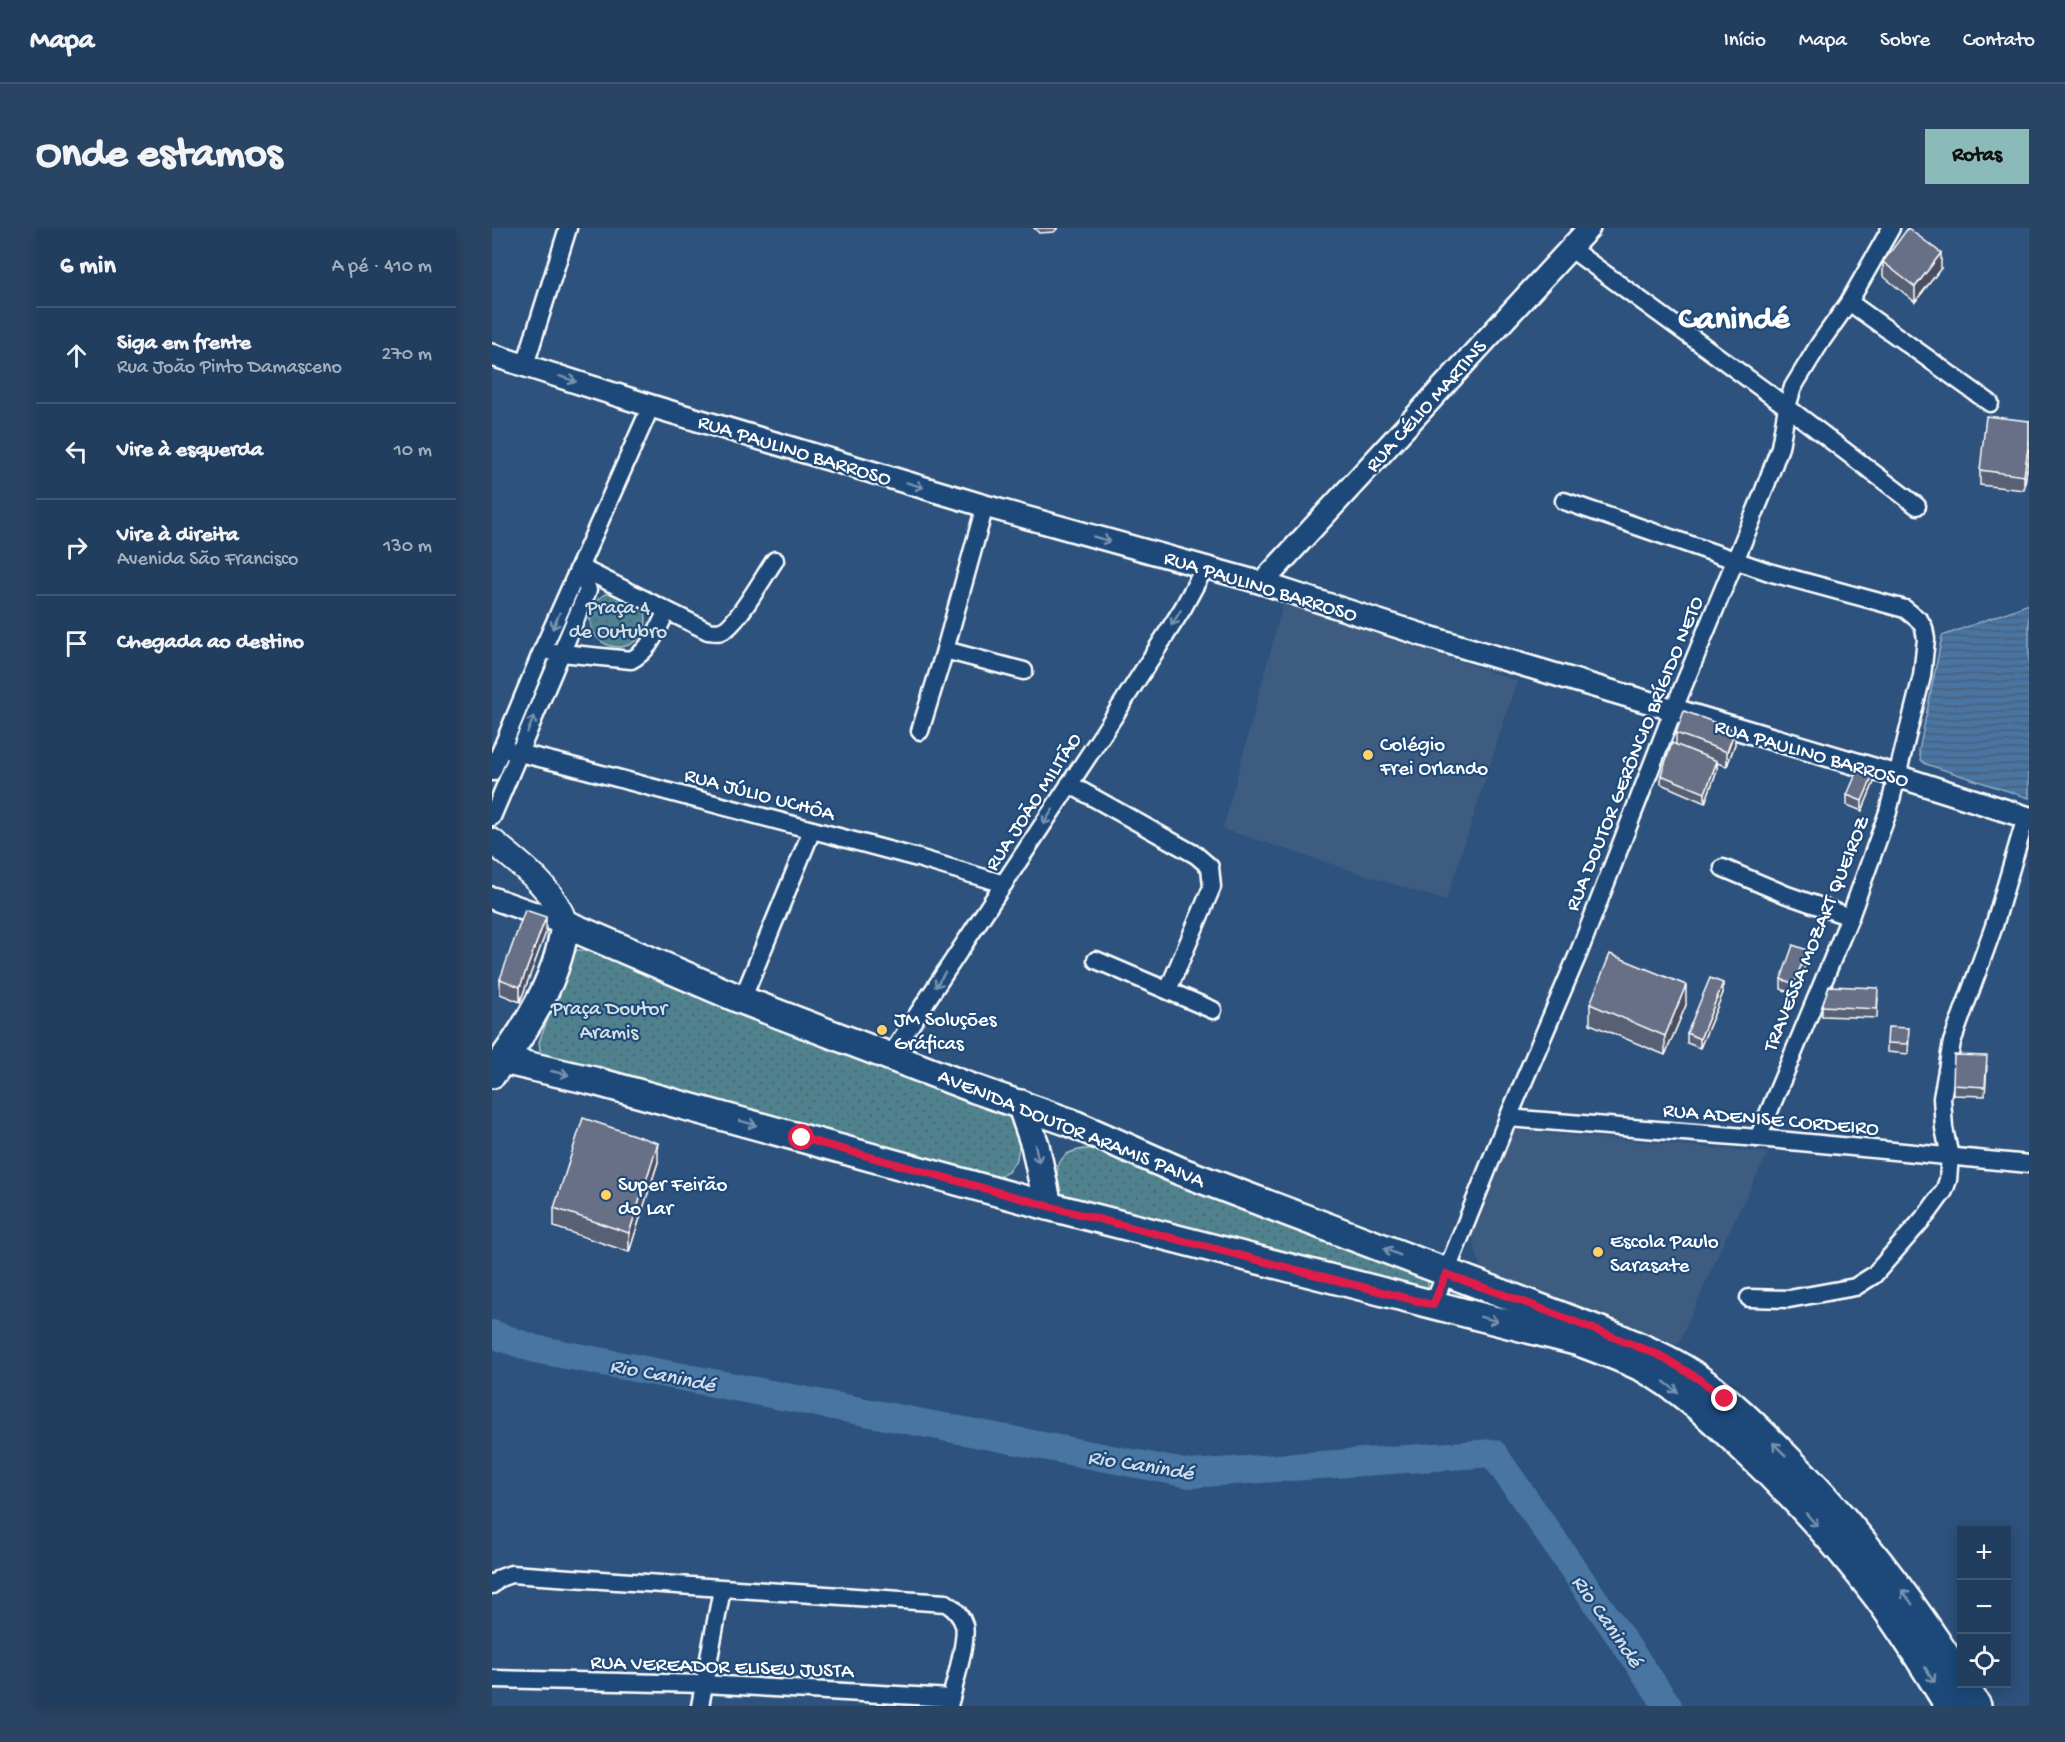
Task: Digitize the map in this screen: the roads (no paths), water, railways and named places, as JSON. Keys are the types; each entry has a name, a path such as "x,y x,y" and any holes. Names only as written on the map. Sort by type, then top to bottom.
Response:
{"main road":[{"path":"492,841 538,881 554,900 565,924 564,938 533,1015 496,1064 594,1081 1048,1206 1579,1342 1642,1368 1660,1378 1716,1423 1770,1474 1851,1564 1900,1629 1949,1706"},
{"name":"AVENIDA DOUTOR ARAMIS PAIVA","path":"565,924 742,1000 1069,1122 1180,1171 1659,1355 1699,1379 1752,1422 1838,1510 1912,1604 1957,1674"},
{"path":"1021,1104 1035,1145 1048,1206"},
{"name":"AVENIDA DOUTOR ARAMIS PAIVA","path":"1966,1688 1977,1706"}],"street":[{"path":"525,365 568,228"},
{"name":"RUA CÉLIO MARTINS","path":"1262,583 1589,228"},
{"name":"RUA DOUTOR GERÔNCIO BRÍGIDO NETO","path":"1433,1305 1508,1118 1579,952 1780,447 1793,387 1849,302 1891,228"},
{"path":"1571,249 1787,407 1917,506"},
{"path":"1849,302 1990,403"},
{"name":"RUA PAULINO BARROSO","path":"492,355 651,406 985,506 1262,583 1429,637 2027,818"},
{"path":"492,817 542,651 651,406"},
{"path":"1564,501 1734,561"},
{"path":"921,730 985,506"},
{"path":"579,567 708,632 718,632 727,628 775,560"},
{"name":"TRAVESSA MOZART QUEIROZ","path":"1734,561 1905,609 1920,621 1926,639 1922,676 1888,812 1850,917 1758,1138"},
{"path":"492,772 511,752 561,653 588,590 579,567"},
{"name":"RUA JOÃO MILITÃO","path":"890,1056 1183,608 1205,567"},
{"path":"542,651 631,660 641,655 650,645 667,611"},
{"path":"945,650 1024,671"},
{"name":"RUA JÚLIO UCHÔA","path":"511,752 812,830 1004,884"},
{"path":"1069,784 1196,855 1210,867 1212,886 1168,990"},
{"path":"1749,1298 1789,1299 1825,1294 1855,1287 1865,1282 1874,1275 1938,1201 1948,1180 1950,1157 1944,1128 1942,1098 1952,1042 1994,926 2027,818"},
{"path":"742,1000 812,830"},
{"path":"1723,868 1787,895 1850,917"},
{"path":"492,898 565,924"},
{"path":"1096,960 1213,1010"},
{"name":"RUA ADENISE CORDEIRO","path":"1508,1118 1758,1138 2029,1164"},
{"path":"492,1585 500,1578 511,1574 946,1603 954,1609 964,1627 963,1645 950,1702"},
{"path":"700,1706 722,1589"},
{"name":"RUA VEREADOR ELISEU JUSTA","path":"492,1679 704,1684 950,1702"}],"waterway":[{"name":"Rio Canindé","path":"492,1334 535,1349 1190,1474 1493,1453 1668,1706"}],"place":[{"name":"Colégio Frei Orlando","path":"1368,755"},
{"name":"JM Soluções Gráficas","path":"882,1030"},
{"name":"Super Feirão do Lar","path":"606,1195"},
{"name":"Escola Paulo Sarasate","path":"1598,1252"}],"district":[{"name":"Canindé","path":"1734,315"}],"park label":[{"name":"Praça 4 de Outubro","path":"618,618"},
{"name":"Praça Doutor Aramis","path":"609,1019"}]}
